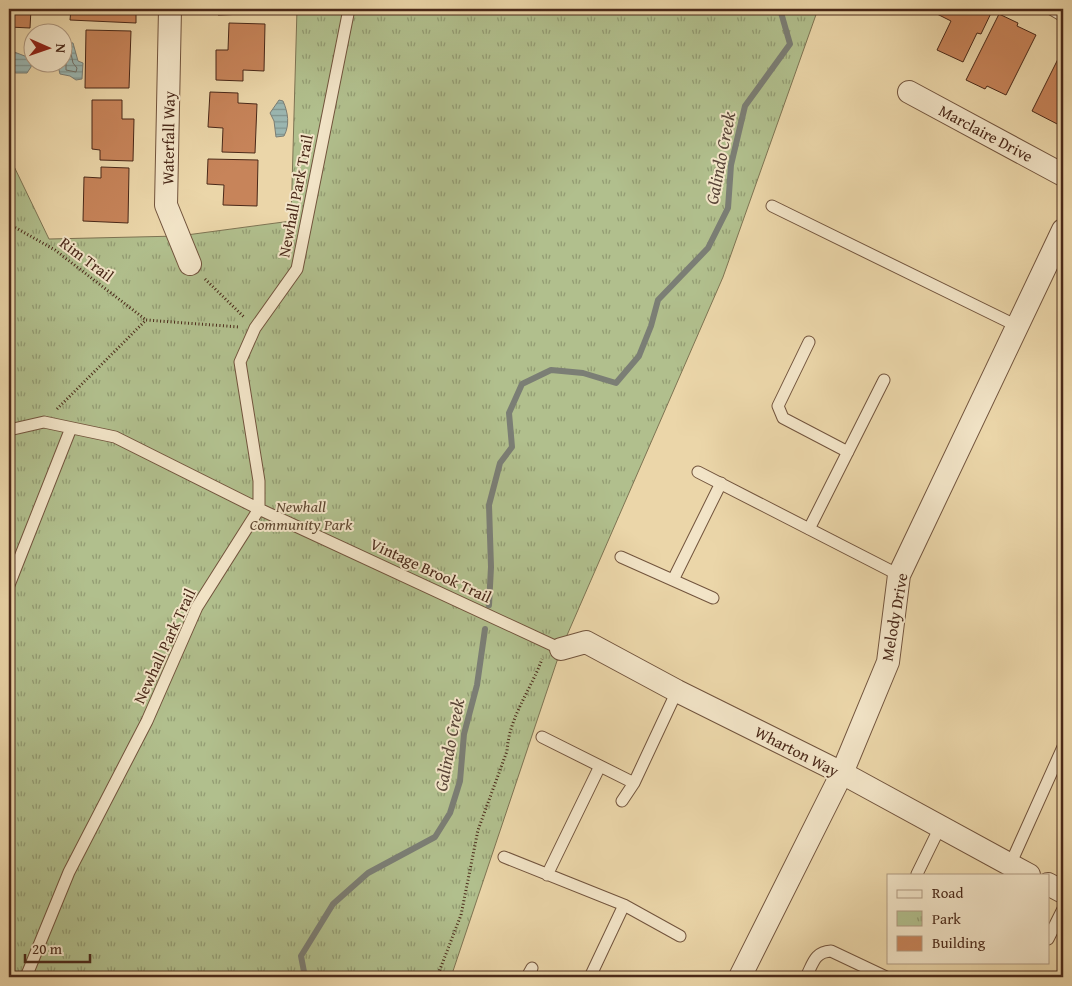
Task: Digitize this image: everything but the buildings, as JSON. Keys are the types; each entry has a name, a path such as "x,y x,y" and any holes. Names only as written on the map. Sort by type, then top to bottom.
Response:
{"street":[{"name":"Waterfall Way","path":"170,9 166,205 190,264"},
{"name":"Marclaire Drive","path":"909,92 1063,174"},
{"name":"Melody Drive","path":"740,977 842,773 888,662 899,575 1063,230"},
{"name":"Wharton Way","path":"555,645 586,642 677,691 842,773 1020,870"},
{"path":"1050,885 1063,892"}],"lane":[{"name":"Newhall Park Trail","path":"26,977 69,872 147,721 197,607 259,509 259,480 240,362 255,328 297,269 350,9"},
{"path":"1051,9 1063,16"},
{"path":"772,206 1018,326"},
{"path":"809,342 778,406 783,418 848,452"},
{"path":"809,529 884,380"},
{"path":"9,430 44,422"},
{"name":"Vintage Brook Trail","path":"44,422 115,437 259,509 555,645"},
{"path":"9,585 71,428"},
{"path":"698,472 899,575"},
{"path":"673,580 721,483"},
{"path":"622,557 713,598"},
{"path":"622,801 634,783 677,691"},
{"path":"542,737 634,783"},
{"path":"1020,870 1063,747"},
{"path":"547,875 600,766"},
{"path":"917,874 940,827"},
{"path":"504,857 624,905 680,936"},
{"path":"590,977 624,905"},
{"path":"1050,935 1063,909"},
{"path":"806,977 817,955 823,951 831,951 886,977"}],"path":[{"name":"Rim Trail","path":"9,224 55,250 146,320"},
{"path":"190,264 255,328"},
{"path":"44,422 146,320 255,328"},
{"path":"437,977 461,915 478,830 507,751 507,740 514,718 555,645"}],"green space":[{"name":"Newhall Community Park","path":"297,9 818,9 723,277 561,649 451,977 9,977 9,156 49,239 179,236 291,221"}],"water":[{"path":"73,43 78,61 83,63 82,79 76,80 70,76 60,74 60,72 72,72"},
{"path":"9,50 22,55 22,72 28,72 16,73 9,71"},
{"path":"279,100 283,101 285,105 288,123 284,136 276,137 274,121 270,113"}],"waterway":[{"name":"Galindo Creek","path":"489,605 491,567 489,505 500,463 512,447 509,413 522,384 551,370 583,373 616,383 639,356 651,326 658,300 708,248 728,208 731,165 745,106 790,44 780,9"},
{"name":"Galindo Creek","path":"305,977 301,956 333,904 368,873 435,837 450,813 460,781 464,734 477,685 485,629"}]}
